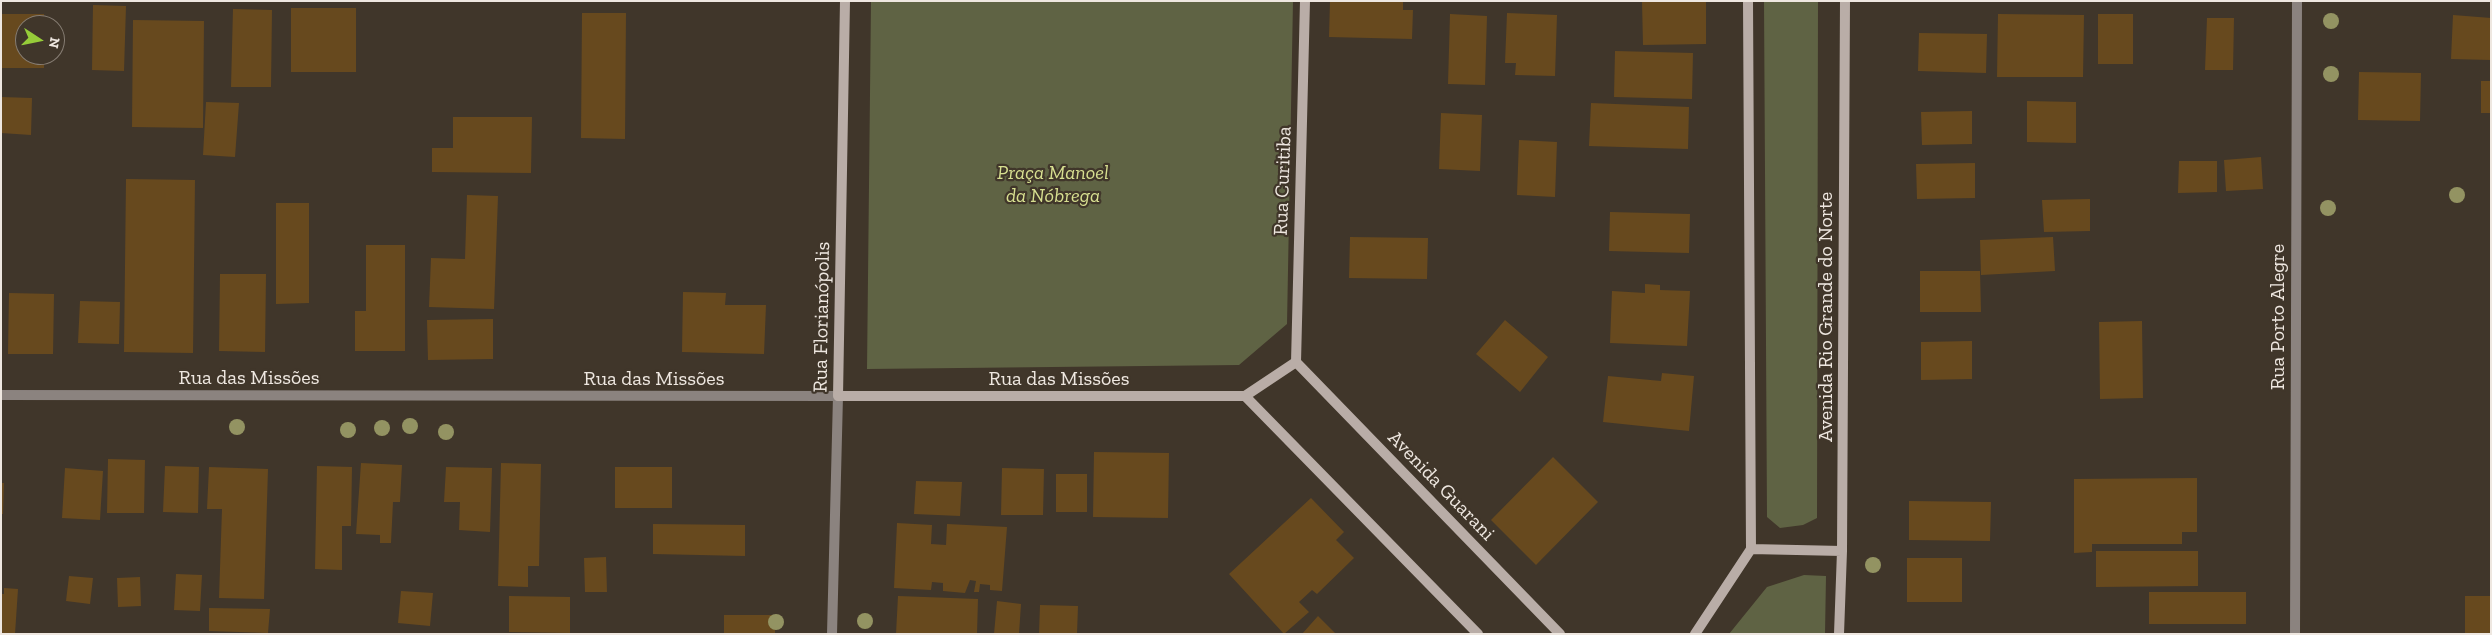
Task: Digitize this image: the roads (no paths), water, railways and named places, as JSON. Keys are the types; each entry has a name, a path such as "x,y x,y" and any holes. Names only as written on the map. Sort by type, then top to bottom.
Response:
{"street":[{"name":"Rua Florianópolis","path":"832,634 845,1"},
{"name":"Rua Curitiba","path":"1296,362 1306,1"},
{"path":"1695,634 1751,549 1748,1"},
{"name":"Avenida Rio Grande do Norte","path":"1839,634 1842,551 1845,1"},
{"name":"Rua Porto Alegre","path":"2295,634 2297,1"},
{"path":"1296,362 1245,396 1478,634"},
{"name":"Avenida Guarani","path":"1296,362 1560,634"},
{"name":"Rua das Missões","path":"1,395 1245,396"},
{"path":"1751,549 1842,551"}],"park label":[{"name":"Praça Manoel da Nóbrega","path":"1053,184"}]}
